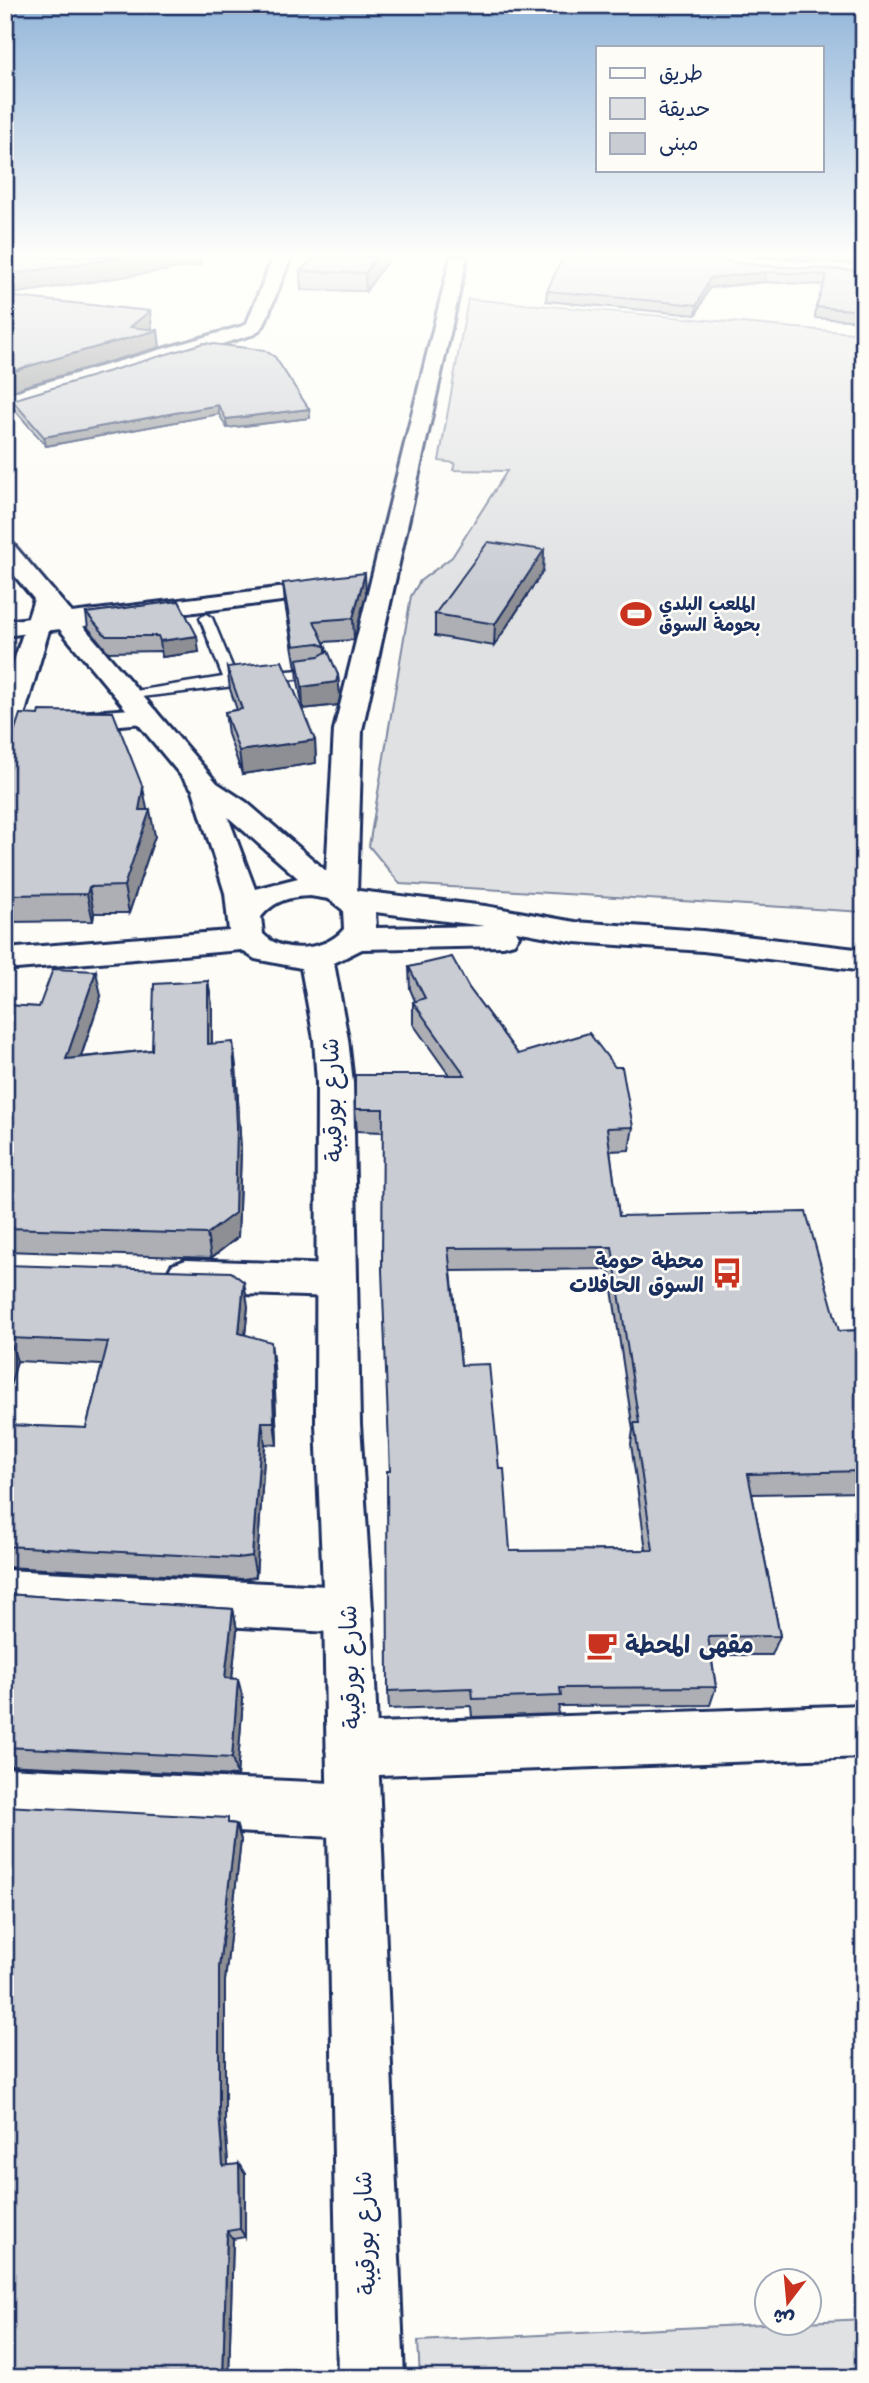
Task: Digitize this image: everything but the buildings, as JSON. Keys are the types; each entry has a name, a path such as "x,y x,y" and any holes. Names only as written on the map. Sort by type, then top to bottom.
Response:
{"street":[{"path":"5,403 33,392 116,368"},
{"path":"340,894 348,730 432,368"},
{"path":"5,549 46,598 52,624 137,706 207,789 236,808 360,911 362,926 335,948"},
{"path":"5,629 381,582"},
{"path":"6,727 52,624"},
{"path":"6,727 137,706"},
{"path":"207,789 209,809 233,869 247,927 264,951 289,958 335,948 575,932"},
{"path":"247,927 254,903 289,888 485,916 575,932 703,941 864,961"},
{"path":"5,960 247,927"},
{"name":"شارع بورقيبة","path":"335,948 331,1039 335,1083 334,1281 348,1610 371,2378"},
{"path":"147,1275 334,1281"},
{"path":"5,1592 348,1610"},
{"path":"352,1750 864,1731"},
{"path":"5,1794 353,1811"}],"lane":[{"path":"206,618 231,680"},
{"path":"137,706 231,680 320,672"}],"green space":[{"name":"الملعب البلدي بحومة السوق","path":"456,368 864,368 864,912 400,884 369,846 411,596 420,581 452,557 507,471 453,470 455,463 439,461"},
{"path":"864,2319 864,2378 420,2378 418,2341 754,2324 754,2338 824,2338 824,2321"}],"place":[{"name":"الملعب البلدي بحومة السوق","path":"636,614"},
{"name":"محطة حومة السوق الحافلات","path":"727,1273"},
{"name":"مقهى المحطة","path":"602,1645"}]}
